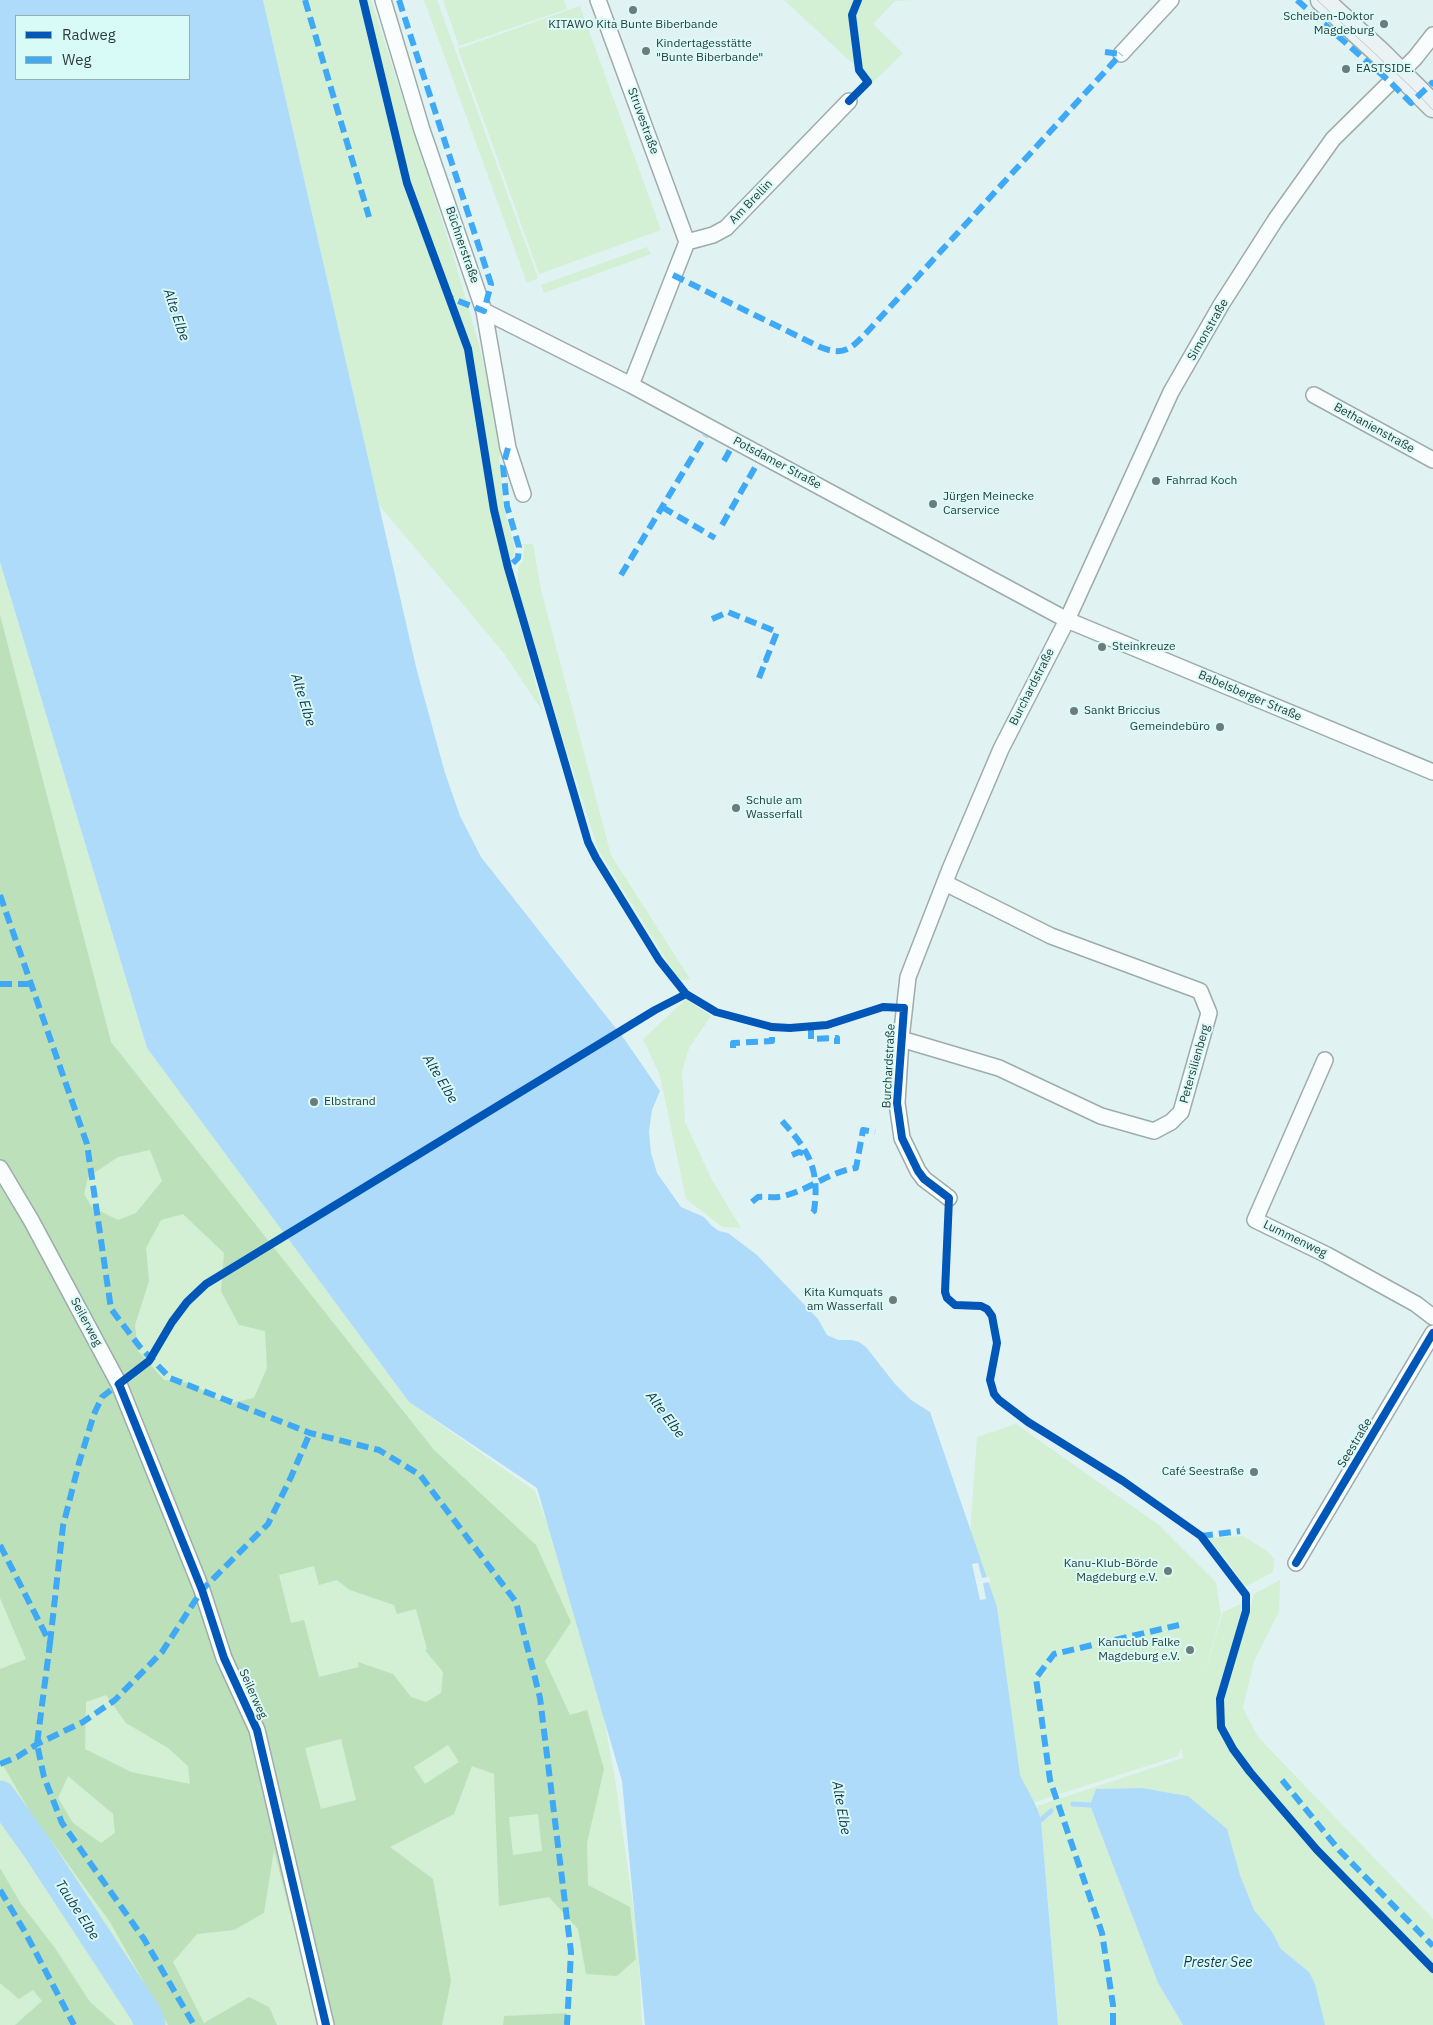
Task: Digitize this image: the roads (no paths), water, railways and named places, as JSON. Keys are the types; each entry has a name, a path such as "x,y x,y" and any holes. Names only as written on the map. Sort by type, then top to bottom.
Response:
{"main road":[{"path":"1322,0 1400,72 1433,106"}],"street":[{"name":"Büchnerstraße","path":"383,0 422,130 484,311 508,448 523,494"},
{"name":"Struvestraße","path":"598,0 688,242"},
{"path":"1121,54 1171,0"},
{"name":"Simonstraße","path":"1067,620 1171,392 1222,305 1276,219 1333,139 1415,58 1433,34"},
{"name":"Am Brellin","path":"688,242 713,235 726,228 849,101"},
{"path":"631,385 688,242"},
{"name":"Potsdamer Straße","path":"484,311 631,385 1067,620"},
{"name":"Bethanienstraße","path":"1314,395 1433,460"},
{"name":"Babelsberger Straße","path":"1067,620 1433,772"},
{"name":"Burchardstraße","path":"949,1198 924,1179 918,1171 902,1138 897,1106 901,1039 908,976 1001,749 1067,620"},
{"name":"Petersilienberg","path":"901,1039 999,1068 1101,1116 1154,1131 1171,1122 1181,1112 1204,1031 1209,1013 1200,991 1050,936 945,883"},
{"name":"Lummenweg","path":"1325,1060 1255,1220 1335,1259 1416,1304 1433,1318"},
{"name":"Seilerweg","path":"0,1168 31,1220 119,1384 202,1590 224,1658 257,1730 326,2025"},
{"name":"Seestraße","path":"1296,1563 1433,1334"}],"water":[{"name":"Alte Elbe","path":"0,0 263,0 417,671 445,773 460,816 481,857 625,1040 660,1091 652,1110 649,1132 651,1153 657,1173 681,1207 704,1217 712,1226 719,1231 728,1233 757,1255 818,1319 827,1335 838,1340 859,1342 866,1347 895,1384 911,1400 930,1412 997,1607 1020,1775 1041,1820 1058,2025 645,2025 622,1781 537,1488 409,1402 147,1048 0,562"},
{"name":"Prester See","path":"1142,1788 1188,1796 1227,1829 1240,1875 1254,1910 1271,1930 1281,1949 1309,1972 1315,1984 1325,2025 1183,2025 1158,1983 1090,1805 1096,1789"}],"waterway":[{"name":"Taube Elbe","path":"0,1796 38,1849 146,2014 150,2025"},
{"path":"1073,1804 1090,1805"},
{"path":"1041,1820 1051,1811"}],"tram line":[{"path":"1317,0 1411,87 1433,110"}],"place":[{"name":"KITAWO Kita Bunte Biberbande","path":"633,10"},
{"name":"Scheiben-Doktor Magdeburg","path":"1384,24"},
{"name":"Kindertagesstätte \"Bunte Biberbande\"","path":"646,51"},
{"name":"EASTSIDE.","path":"1346,69"},
{"name":"Fahrrad Koch","path":"1156,481"},
{"name":"Jürgen Meinecke Carservice","path":"933,504"},
{"name":"Steinkreuze","path":"1102,647"},
{"name":"Sankt Briccius","path":"1074,711"},
{"name":"Gemeindebüro","path":"1220,727"},
{"name":"Schule am Wasserfall","path":"736,808"},
{"name":"Elbstrand","path":"314,1102"},
{"name":"Kita Kumquats am Wasserfall","path":"893,1300"},
{"name":"Café Seestraße","path":"1254,1472"},
{"name":"Kanu-Klub-Börde Magdeburg e.V.","path":"1168,1571"},
{"name":"Kanuclub Falke Magdeburg e.V.","path":"1190,1650"}]}
